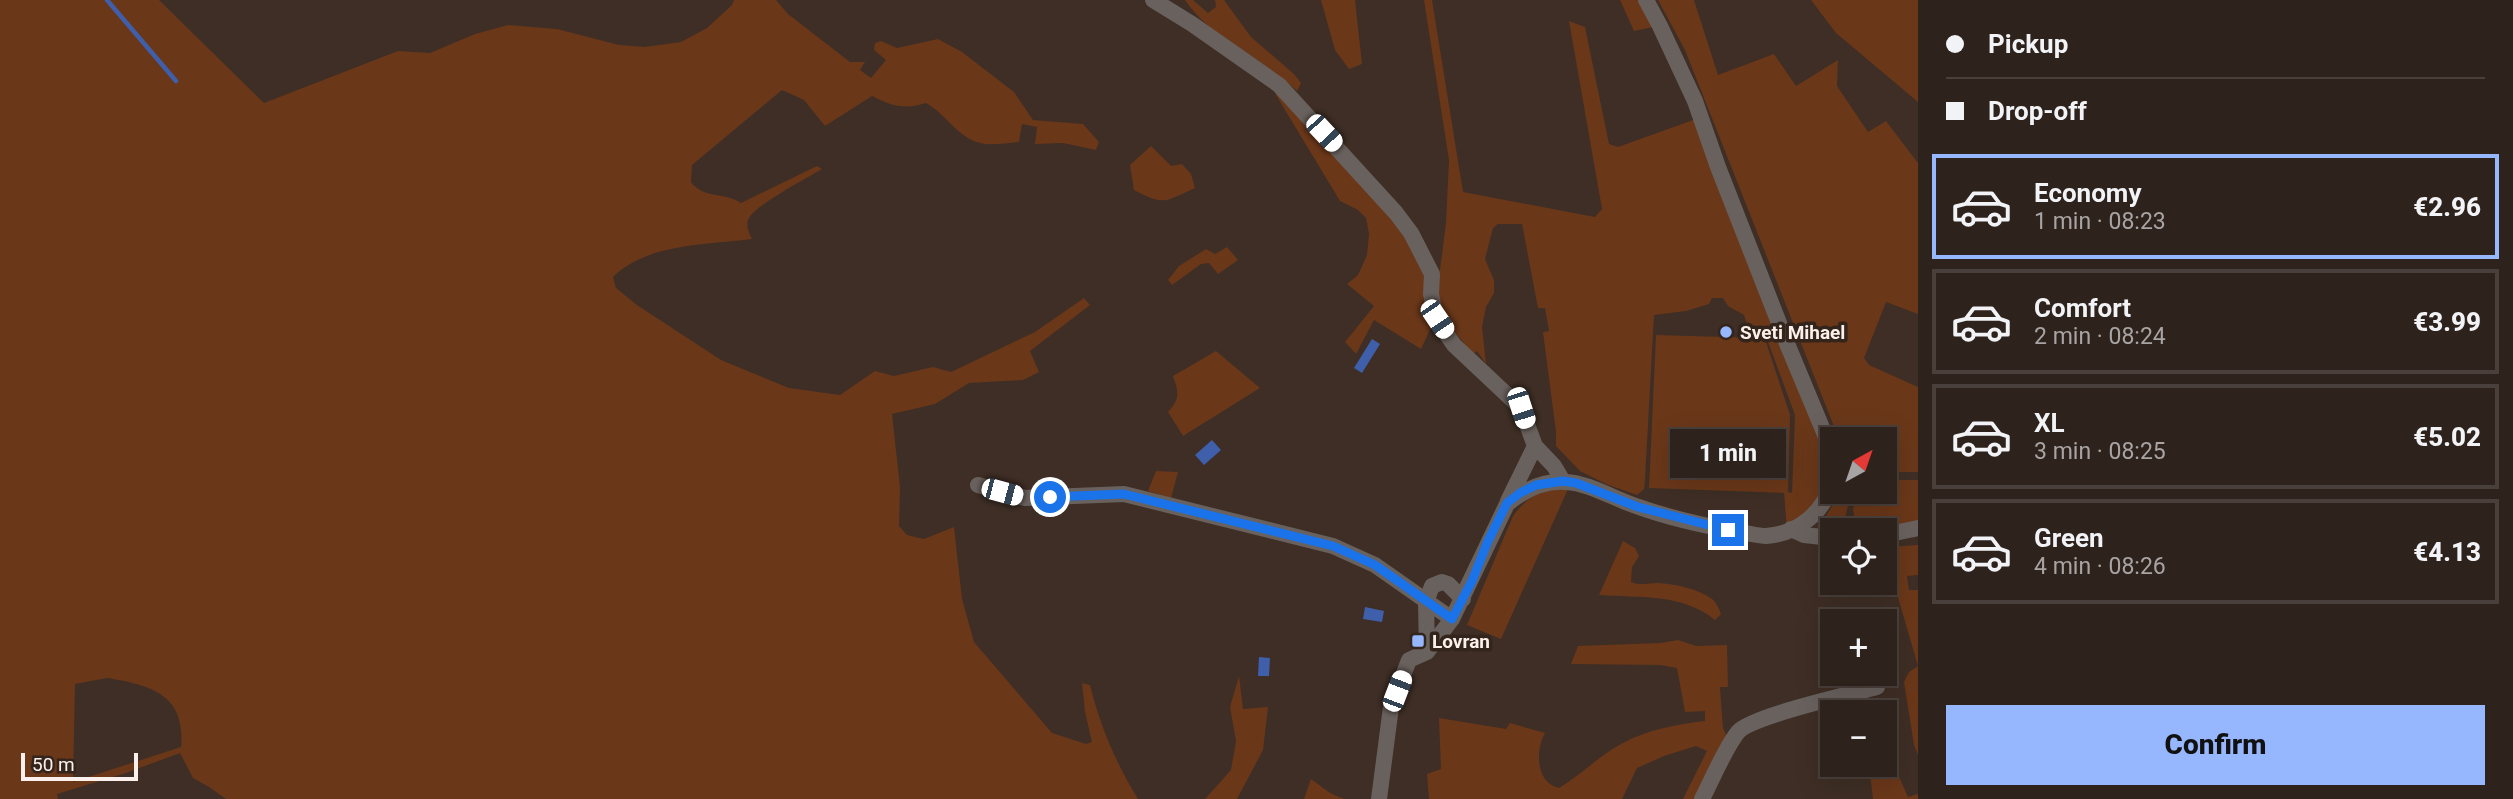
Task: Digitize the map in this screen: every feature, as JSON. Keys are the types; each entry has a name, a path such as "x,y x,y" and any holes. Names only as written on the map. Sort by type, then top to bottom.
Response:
{"street":[{"path":"1153,0 1279,85 1396,213 1411,233 1432,274 1431,294 1437,319 1454,345 1521,408 1535,446 1554,466 1563,481"},
{"path":"1177,0 1192,24"},
{"path":"1646,0 1695,101 1778,322 1822,427"},
{"path":"1379,799 1391,707 1409,660 1427,652 1452,619 1535,446"},
{"path":"1507,503 1536,485 1563,481 1576,483 1638,507 1728,530 1766,536 1791,529 1817,514 1824,504"},
{"path":"978,485 1025,498 1124,494 1333,546 1375,565 1452,619"},
{"path":"1897,532 1918,528"},
{"path":"1791,529 1804,536 1820,537"},
{"path":"1427,652 1426,602 1432,586 1442,582 1448,584 1463,599"},
{"path":"1702,799 1739,730 1759,719 1813,702 1877,687"}],"shaded area":[{"path":"0,0 159,0 264,103 398,51 430,53 475,34 508,25 557,29 619,45 645,47 681,42 707,28 734,0 776,0 788,14 850,62 865,62 860,70 871,78 886,60 874,50 875,43 881,41 897,48 938,39 962,52 1014,92 1033,120 1083,124 1099,142 1096,150 1063,143 1035,144 1037,127 1022,124 1019,142 980,143 958,131 926,103 898,106 872,96 825,126 804,100 782,90 692,165 691,182 702,191 729,197 741,203 817,166 822,169 771,199 749,218 747,223 752,239 678,247 643,258 613,277 616,288 637,305 721,360 789,388 840,395 875,371 894,376 933,367 951,372 1035,332 1084,298 1090,305 1030,351 1039,372 1023,380 969,383 935,404 892,414 900,487 899,526 907,535 924,539 954,527 962,599 974,642 1052,733 1086,744 1092,742 1082,683 1090,685 1110,744 1138,799 226,799 193,778 180,753 57,794 58,799 0,799","holes":["107,678 137,684 162,695 178,715 181,747 73,782 75,684"]},
{"path":"1185,0 1193,0 1208,13 1216,7 1215,0 1224,0 1251,37 1294,74 1301,83 1297,91 1269,68 1223,38 1196,14"},
{"path":"1321,0 1355,0 1362,64 1349,69 1335,50"},
{"path":"1424,0 1432,0 1463,192 1595,217 1602,209 1569,21 1585,27 1609,144 1618,147 1696,119 1820,437 1820,498 1787,529 1784,493 1649,488 1656,335 1760,338 1751,337 1744,315 1728,306 1723,298 1712,298 1709,304 1686,311 1654,315 1644,489 1637,495 1580,471 1556,446 1543,332 1549,331 1545,308 1538,308 1522,224 1498,224 1493,228 1485,259 1494,280 1494,293 1486,307 1482,327 1486,364 1477,351 1473,354 1449,325 1437,293 1446,223 1449,160","holes":["1765,339 1795,415 1792,493 1788,492 1790,415"]},
{"path":"1620,0 1639,0 1653,27 1634,31"},
{"path":"1658,0 1694,0 1718,75 1774,54 1796,86 1838,60 1837,86 1868,132 1886,121 1918,163 1918,314 1886,302 1864,358 1869,365 1918,387 1918,472 1897,472 1897,427 1834,427 1685,50"},
{"path":"1811,0 1918,0 1918,102 1836,33"},
{"path":"1276,90 1393,217 1427,269 1434,321 1421,349 1374,320 1356,354 1345,342 1374,306 1347,284 1358,275 1367,255 1369,234 1366,218 1358,210 1340,201 1276,95"},
{"path":"1151,146 1171,166 1182,164 1191,174 1195,188 1164,200 1134,190 1130,165"},
{"path":"1227,247 1238,260 1218,274 1209,263 1201,264 1172,285 1168,280 1179,266 1206,249 1215,254"},
{"path":"1216,351 1260,388 1183,436 1168,412 1177,396 1173,376"},
{"path":"1156,471 1178,472 1171,498 1148,491"},
{"path":"1897,480 1918,480 1918,522 1897,525 1897,518 1855,518 1855,504 1897,504"},
{"path":"1554,488 1568,489 1501,639 1467,625 1513,516 1530,498"},
{"path":"1834,504 1848,504 1845,518 1826,518"},
{"path":"1623,541 1635,548 1639,556 1632,567 1631,582 1658,583 1694,590 1712,599 1721,614 1715,620 1702,611 1674,601 1599,595"},
{"path":"1918,545 1918,575 1907,576 1909,590 1918,590 1918,666 1897,594 1897,546"},
{"path":"1678,640 1696,646 1727,645 1728,687 1720,687 1723,728 1728,739 1696,799 1683,799 1707,751 1696,746 1637,768 1622,799 1429,799 1427,774 1441,769 1439,718 1506,729 1510,723 1545,733 1539,757 1542,773 1551,785 1559,788 1605,754 1631,739 1662,728 1705,721 1705,711 1685,712 1677,668 1660,665 1571,664 1578,646"},
{"path":"1918,666 1918,755 1904,682 1909,672"},
{"path":"1239,676 1243,709 1268,707 1263,750 1237,799 1205,799 1231,770 1236,741 1230,707"},
{"path":"1897,772 1908,797 1918,794 1918,799 1873,799 1870,777 1897,777"},
{"path":"1311,779 1330,793 1344,799 1304,799"}],"water":[{"path":"1372,339 1380,344 1362,373 1354,368"},
{"path":"1212,440 1221,450 1204,465 1195,455"},
{"path":"1365,607 1384,611 1382,622 1363,619"},
{"path":"1259,657 1270,658 1269,676 1258,676"}],"waterway":[{"path":"107,0 176,81"}],"place":[{"name":"Sveti Mihael","path":"1726,332"},
{"name":"Lovran","path":"1418,641"}],"route":[{"path":"1050,497 1124,494 1333,546 1375,565 1452,619 1507,503 1536,485 1563,481 1576,483 1638,507 1728,530"}]}
